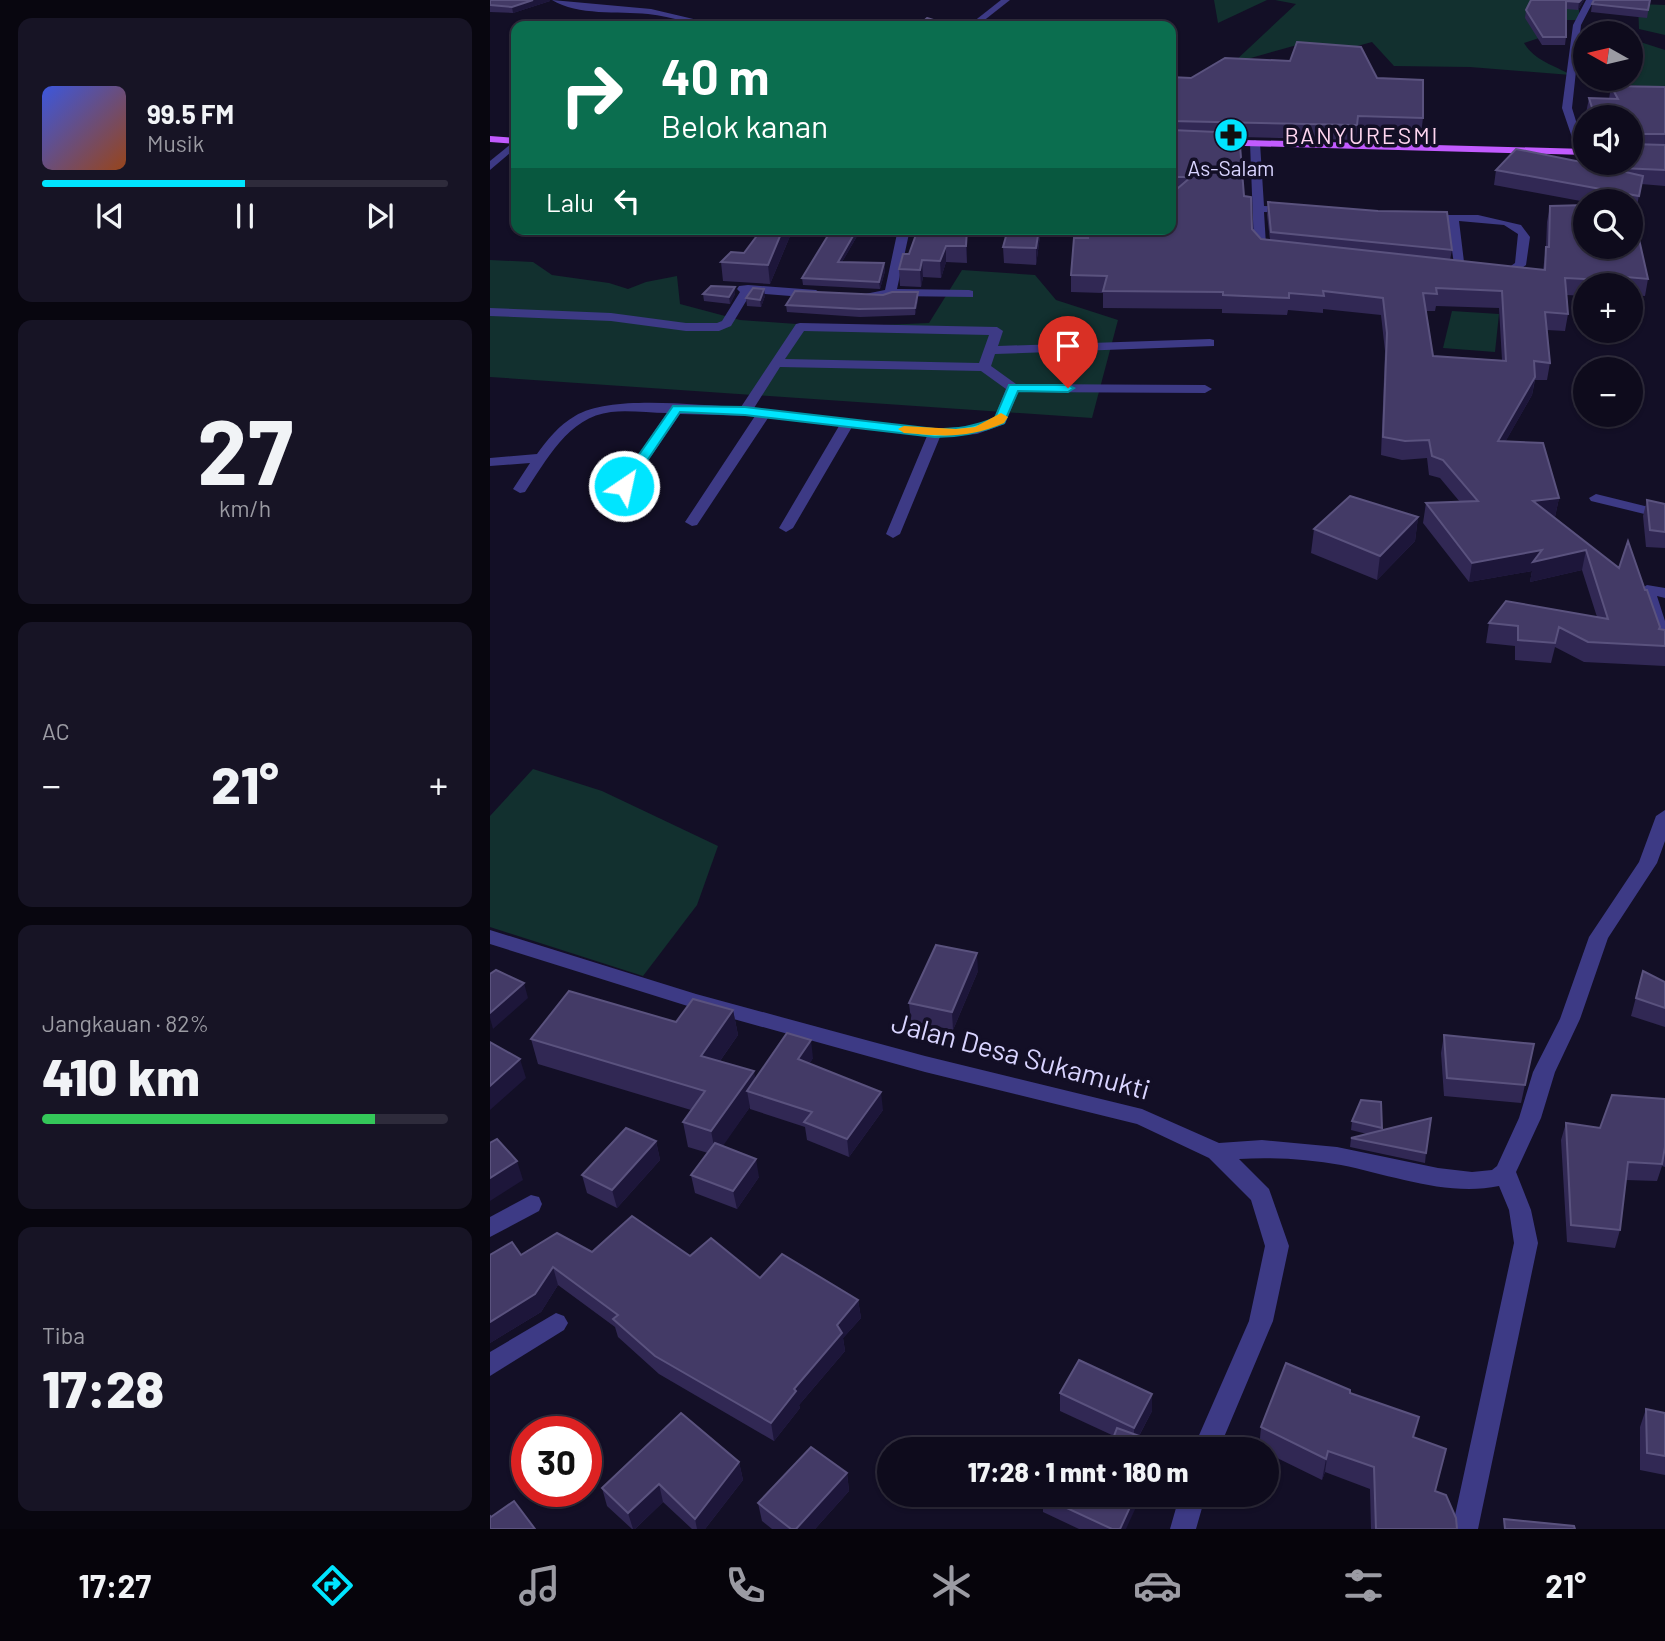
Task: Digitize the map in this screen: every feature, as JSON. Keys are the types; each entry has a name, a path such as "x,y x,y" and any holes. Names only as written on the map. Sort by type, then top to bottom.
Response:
{"main road":[{"path":"490,139 511,141"},
{"path":"1176,141 1573,152"}],"street":[{"path":"556,0 578,6 650,12 694,21"},
{"path":"979,21 1006,0"},
{"path":"1573,124 1567,108 1577,25 1590,0"},
{"path":"1255,143 1261,248 1280,254"},
{"path":"490,167 511,147"},
{"path":"1260,209 1301,211"},
{"path":"1412,216 1513,223 1524,233 1525,246 1520,265 1504,273 1445,269"},
{"path":"1453,218 1469,271"},
{"path":"890,293 903,235"},
{"path":"490,312 611,317 706,328 727,323 742,289 825,294"},
{"path":"850,296 876,298 890,293 968,294"},
{"path":"745,411 800,327 998,331 984,367"},
{"path":"991,350 1210,343"},
{"path":"777,363 984,367 1013,388 1205,389"},
{"path":"520,489 572,423 589,414 610,408 745,411 935,433 977,430 1000,421 1013,388"},
{"path":"610,506 677,408"},
{"path":"692,522 764,413"},
{"path":"786,528 848,423"},
{"path":"893,534 935,433"},
{"path":"490,462 542,458"},
{"path":"1596,498 1665,515"},
{"path":"1665,593 1647,590 1665,645"},
{"path":"1217,1152 1262,1149 1337,1156 1438,1177 1472,1181 1497,1178 1505,1172 1530,1118 1544,1072 1570,1019 1599,937 1656,867 1665,816"},
{"name":"Jalan Desa Sukamukti","path":"490,937 694,1001 925,1064 1142,1117 1217,1152 1261,1195 1277,1246 1261,1321 1211,1437"},
{"path":"1465,1529 1526,1243 1520,1210 1505,1172"},
{"path":"490,1228 531,1204"},
{"path":"490,1365 556,1323"},
{"path":"1183,1529 1189,1507"}],"green space":[{"path":"1214,0 1267,0 1218,23"},
{"path":"1275,0 1579,0 1579,20 1531,20 1545,36 1524,43 1539,58 1571,75 1470,67 1394,66 1372,42 1317,57 1297,45 1233,63 1296,4"},
{"path":"1638,4 1665,5 1665,35 1643,30 1643,21 1639,21"},
{"path":"1643,43 1665,50 1665,87 1643,86"},
{"path":"490,260 533,262 552,275 609,283 628,289 646,282 677,276 680,304 740,320 838,327 929,323 962,270 1035,275 1056,300 1118,320 1092,418 490,377"},
{"path":"1452,311 1499,314 1495,352 1443,348"},
{"path":"533,769 602,791 718,846 697,905 643,976 490,927 490,816"}],"building":[{"path":"490,0 533,0 512,7 490,5"},
{"path":"1531,0 1581,0 1566,1 1566,37 1543,37 1526,10"},
{"path":"1594,0 1650,0 1648,10 1592,4"},
{"path":"1297,42 1361,47 1377,78 1423,80 1423,118 1358,116 1357,125 1176,121 1176,77 1191,78 1225,58 1290,61"},
{"path":"1643,87 1665,87 1665,134 1643,134 1643,105 1591,105 1589,98 1618,99 1614,91 1643,91"},
{"path":"1176,130 1239,133 1244,196 1251,197 1252,229 1261,239 1545,270 1546,247 1549,247 1550,206 1573,205 1573,259 1643,259 1643,257 1648,279 1643,279 1643,273 1573,273 1573,278 1565,278 1568,314 1545,312 1550,363 1534,361 1535,377 1498,441 1543,443 1559,498 1533,501 1619,568 1628,541 1659,629 1665,630 1665,646 1588,642 1559,627 1555,643 1518,640 1518,626 1489,623 1506,601 1608,619 1586,550 1533,562 1542,550 1472,563 1426,503 1478,501 1443,460 1432,456 1429,440 1405,441 1383,437 1387,333 1383,298 1323,291 1324,296 1289,293 1289,298 1223,295 1223,292 1103,291 1107,276 1071,275 1074,238 1088,238 1088,235 1176,235 1176,190 1191,177 1176,177","holes":["1436,288 1502,291 1506,361 1433,356 1423,293 1437,294"]},
{"path":"1643,144 1665,145 1665,170 1643,169"},
{"path":"1516,149 1573,160 1573,175 1643,176 1640,189 1600,189 1496,170"},
{"path":"1268,202 1378,211 1447,212 1452,250 1271,232"},
{"path":"758,235 780,235 768,265 721,262 731,252 744,253"},
{"path":"828,235 854,235 838,262 884,263 879,282 802,278"},
{"path":"916,235 967,235 966,246 946,246 940,261 922,260 920,270 899,269 903,254 909,254"},
{"path":"1006,235 1038,235 1036,248 1003,247"},
{"path":"711,286 735,287 729,297 703,294"},
{"path":"753,288 764,289 760,300 746,298"},
{"path":"795,291 883,295 892,292 918,292 915,308 859,309 786,305"},
{"path":"1350,496 1418,517 1380,556 1314,529"},
{"path":"1647,500 1665,504 1665,532 1650,530"},
{"path":"936,945 977,953 952,1012 909,1003"},
{"path":"496,970 524,983 490,1013 490,974"},
{"path":"1643,971 1665,982 1665,1008 1636,998"},
{"path":"569,991 676,1022 693,999 733,1010 701,1056 754,1071 711,1131 683,1122 705,1091 531,1039"},
{"path":"787,1033 811,1040 798,1059 881,1092 847,1139 804,1122 812,1112 747,1091"},
{"path":"1444,1035 1534,1044 1525,1085 1447,1078"},
{"path":"490,1042 520,1059 490,1086"},
{"path":"1612,1095 1665,1099 1665,1147 1662,1164 1628,1162 1620,1230 1571,1225 1566,1123 1600,1128"},
{"path":"1361,1100 1381,1102 1382,1128 1352,1121"},
{"path":"1431,1118 1426,1153 1351,1138"},
{"path":"626,1128 656,1141 612,1190 582,1175"},
{"path":"497,1139 517,1161 490,1178 490,1143"},
{"path":"715,1143 756,1159 733,1191 691,1175"},
{"path":"632,1216 690,1256 711,1238 760,1278 782,1254 858,1300 837,1325 842,1333 794,1389 796,1391 771,1423 655,1356 613,1319 618,1315 553,1267 535,1294 490,1322 490,1255 512,1242 521,1255 557,1233 592,1252"},
{"path":"1079,1360 1152,1394 1134,1428 1060,1393"},
{"path":"1286,1363 1350,1390 1350,1393 1419,1417 1413,1437 1446,1449 1435,1491 1446,1495 1456,1518 1457,1529 1376,1529 1374,1467 1328,1451 1326,1459 1261,1427"},
{"path":"1646,1409 1665,1413 1665,1456 1647,1453"},
{"path":"681,1413 739,1462 695,1519 659,1484 628,1513 602,1488"},
{"path":"1117,1428 1142,1437 1114,1437"},
{"path":"811,1447 847,1473 796,1529 791,1529 758,1503"},
{"path":"511,1503 511,1507 518,1507 535,1529 490,1529 491,1517"},
{"path":"1065,1507 1130,1507 1120,1529 1112,1529"},
{"path":"1504,1519 1574,1526 1575,1529 1505,1529"}],"slow traffic":[{"path":"904,429 956,433 977,430 1000,421 1001,417"}],"place":[{"name":"As-Salam","path":"1231,135"}],"district":[{"name":"BANYURESMI","path":"1362,136"}],"route":[{"path":"624,486 677,408 745,411 935,433 956,433 977,430 1000,421 1013,388 1068,388"}]}
